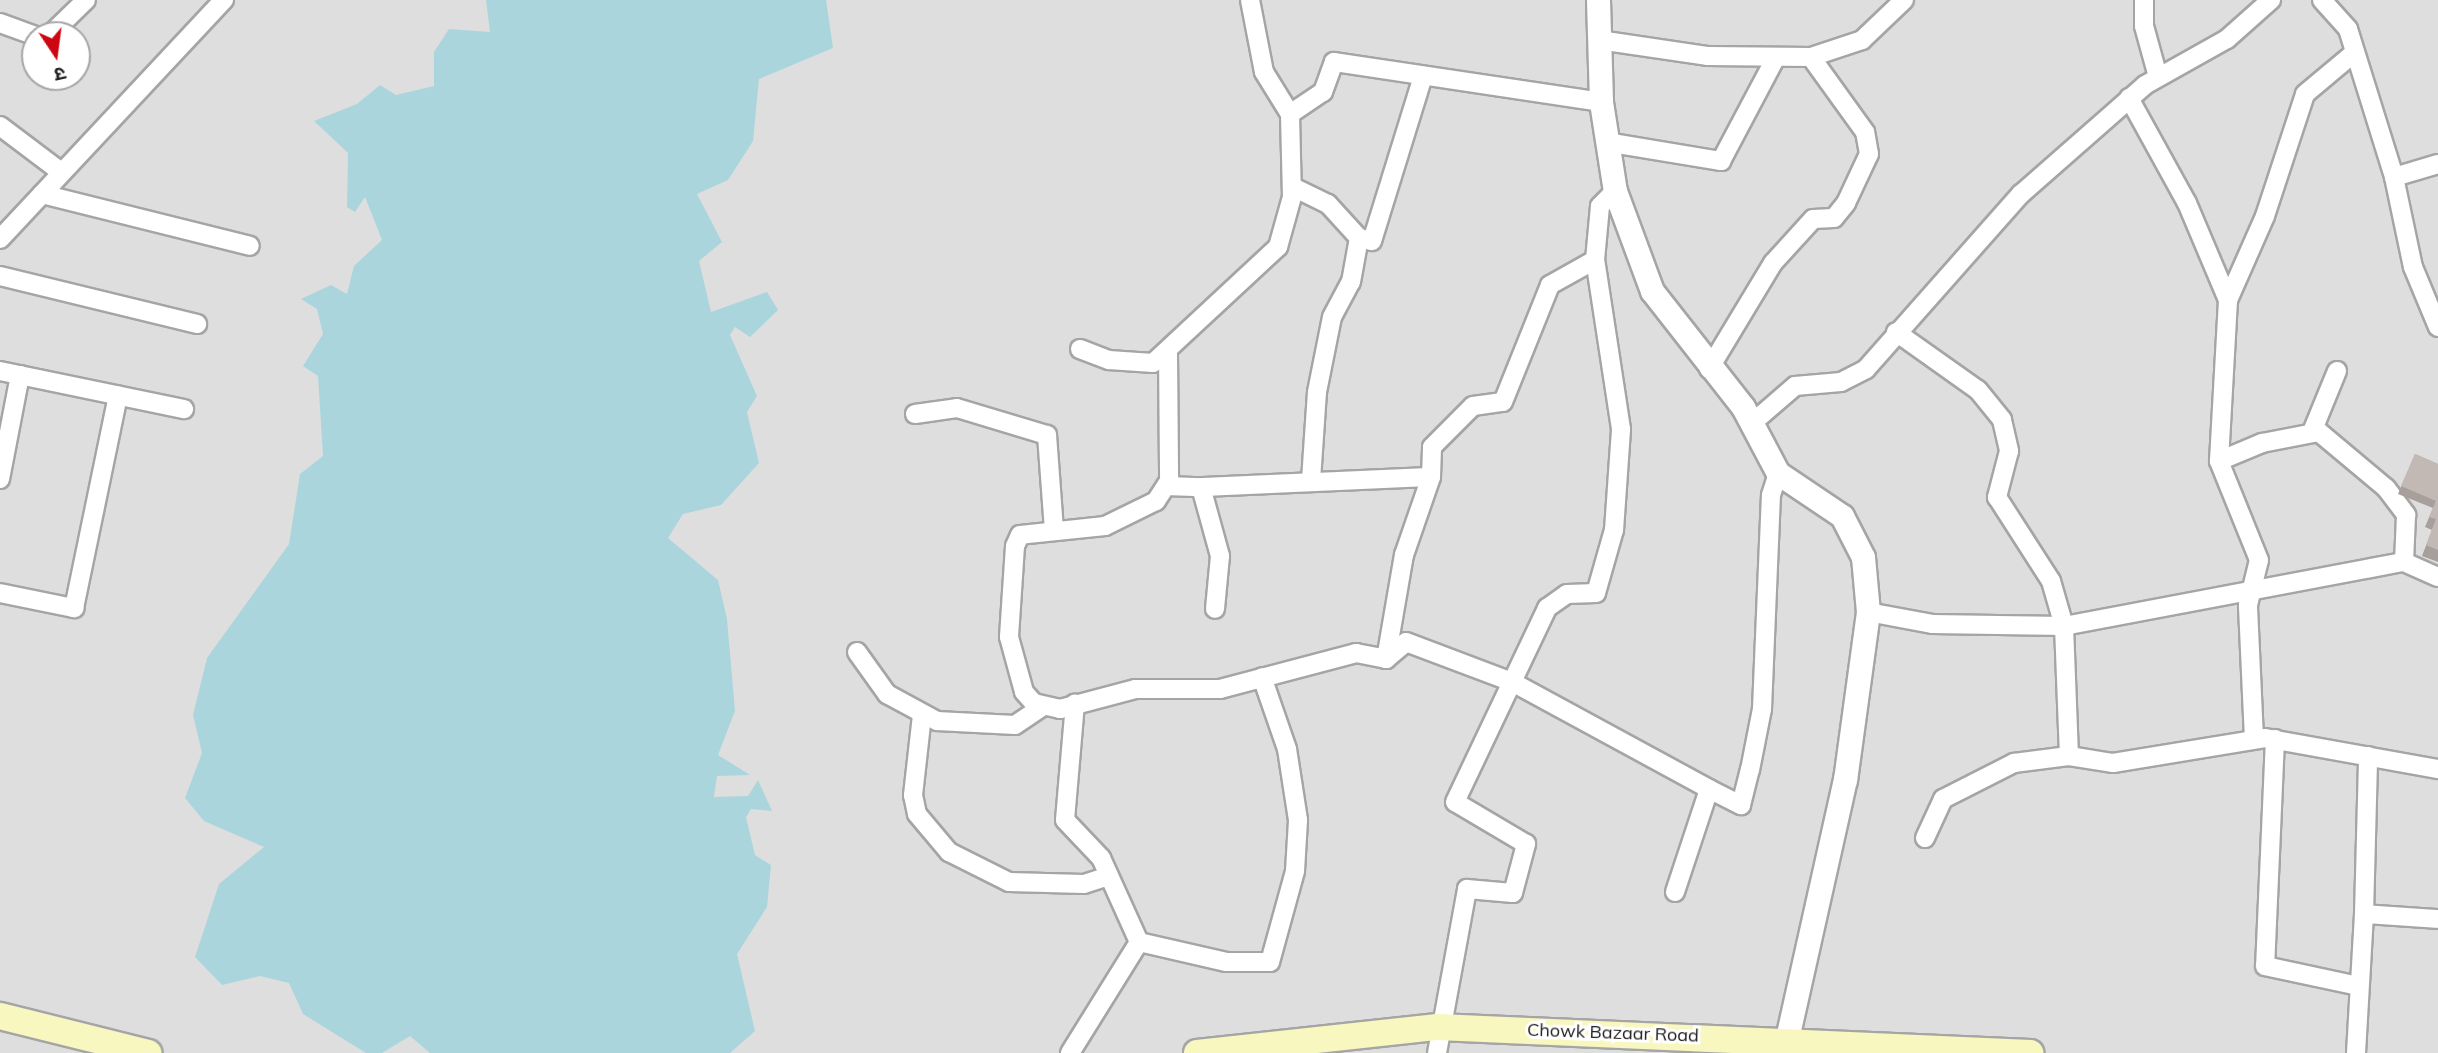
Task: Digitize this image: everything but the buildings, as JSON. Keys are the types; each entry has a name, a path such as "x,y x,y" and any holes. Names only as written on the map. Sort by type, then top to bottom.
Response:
{"main road":[{"path":"0,1016 84,1046 148,1053"},
{"name":"Chowk Bazaar Road","path":"1198,1053 1437,1040 2015,1052"}],"street":[{"path":"64,21 86,0"},
{"path":"0,239 224,0"},
{"path":"1080,349 1136,362 1153,363 1168,354 1189,326 1278,247 1290,224 1293,187 1290,114 1264,72 1250,0"},
{"path":"1598,0 1605,142 1615,191 1652,291 1751,424 1778,473 1842,516 1854,532 1868,612 1845,779 1785,1046"},
{"path":"1599,40 1774,61 1811,57 1862,40 1904,0"},
{"path":"2144,0 2144,26 2158,77"},
{"path":"1751,424 1795,386 1841,382 1866,369 2021,194 2129,98 2158,77 2227,39 2271,0"},
{"path":"2322,0 2348,29 2394,177 2413,267 2438,327"},
{"path":"0,23 21,31"},
{"path":"2254,738 2252,590 2259,560 2255,538 2220,461 2228,300 2265,216 2305,94 2354,53"},
{"path":"1709,369 1773,263 1813,219 1834,218 1846,203 1869,154 1865,132 1811,57"},
{"path":"1605,142 1721,161 1774,61"},
{"path":"1290,114 1322,92 1334,62 1601,102"},
{"path":"1293,187 1328,204 1359,238 1372,241 1423,76"},
{"path":"2129,98 2187,203 2228,300"},
{"path":"0,126 61,172"},
{"path":"2394,177 2438,164"},
{"path":"1437,1040 1467,889 1513,893 1526,844 1455,802 1554,599 1596,593 1614,530 1621,429 1595,260 1600,206 1615,191"},
{"path":"42,194 250,246"},
{"path":"1311,480 1320,379 1359,238"},
{"path":"1386,659 1404,555 1431,477 1432,447 1472,406 1503,402 1550,285 1595,260"},
{"path":"0,276 197,324"},
{"path":"1896,332 1978,390 2002,420 2009,451 1997,497 2051,581 2064,626 2070,664 2069,757"},
{"path":"1168,354 1166,486 1156,501 1119,521 1020,536 1010,566 1009,637 1024,692 1043,706 1075,703 1135,690 1220,689 1356,653 1386,659"},
{"path":"0,371 184,409"},
{"path":"2312,432 2337,371"},
{"path":"0,479 20,375"},
{"path":"0,593 74,608 118,395"},
{"path":"915,414 957,408 1047,435 1054,531"},
{"path":"2220,461 2312,432"},
{"path":"2312,432 2386,488 2401,509 2409,535 2404,562"},
{"path":"1386,659 1406,642 1513,682 1741,805 1762,709 1771,495 1778,473"},
{"path":"1166,486 1200,487 1311,480 1431,477"},
{"path":"1200,487 1220,556 1215,608"},
{"path":"1868,612 1931,624 2064,626 2404,562 2438,577"},
{"path":"857,652 887,694 922,715 1003,726 1035,716 1043,706"},
{"path":"1139,942 1227,962 1270,962 1293,883 1298,820 1287,749 1262,677"},
{"path":"1075,703 1065,820 1109,876 1139,942"},
{"path":"922,715 914,795 918,814 949,852 1009,882 1084,884 1109,876"},
{"path":"1925,838 1933,813 1959,786 2014,763 2069,757 2113,763 2254,738 2275,739 2438,769"},
{"path":"2275,739 2265,966 2358,986"},
{"path":"2356,1053 2364,914 2368,756"},
{"path":"1675,892 1709,789"},
{"path":"2364,914 2438,919"},
{"path":"1070,1053 1139,942"}],"shaded area":[{"path":"0,0 2438,0 2438,1053 0,1053"}],"water":[{"path":"486,0 826,0 833,48 759,79 753,141 728,180 697,194 722,242 699,261 711,312 767,292 778,310 750,337 735,327 730,335 757,396 747,412 759,463 721,505 683,514 668,538 718,580 727,619 735,711 718,755 750,775 717,776 714,797 748,796 758,780 772,811 751,809 746,817 755,855 771,865 767,907 737,954 755,1031 730,1053 430,1053 410,1036 382,1053 366,1053 303,1014 289,983 260,976 222,985 195,957 219,884 264,847 204,821 185,798 202,753 193,715 207,658 289,544 300,474 323,456 318,376 303,366 323,334 317,309 301,299 331,285 347,294 354,266 382,240 365,197 355,212 347,207 348,153 314,121 357,104 380,85 396,95 434,86 434,52 449,29 490,32"}]}
